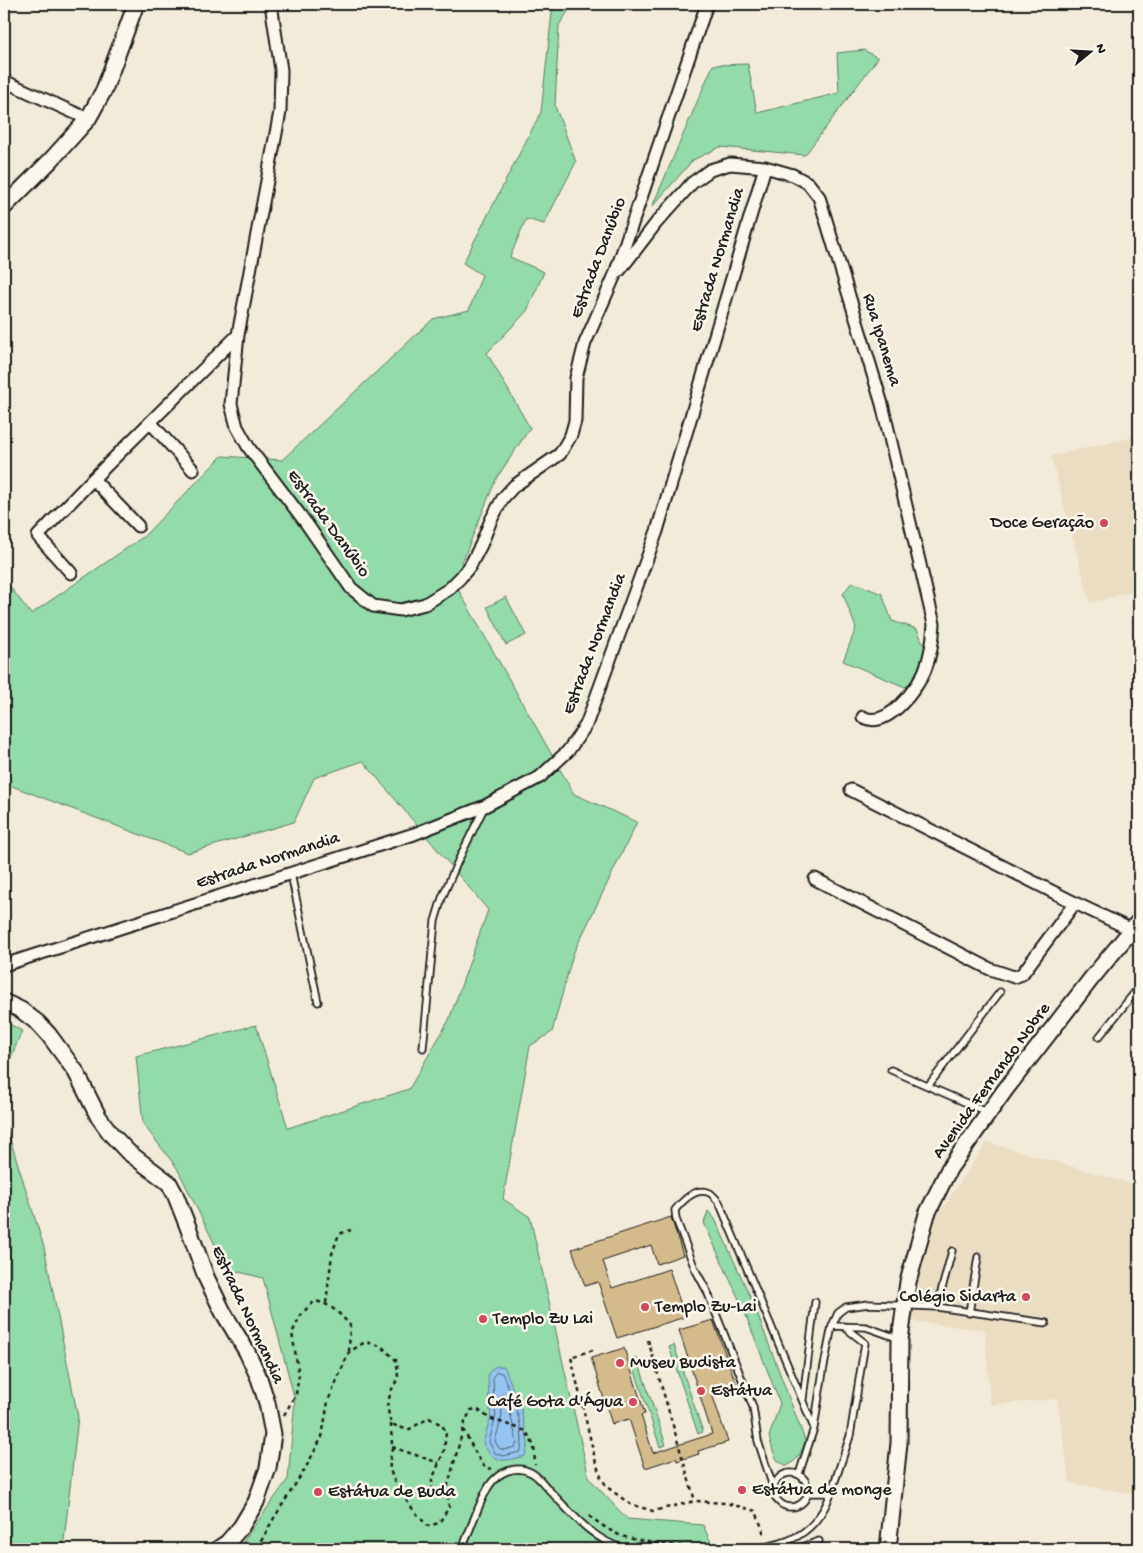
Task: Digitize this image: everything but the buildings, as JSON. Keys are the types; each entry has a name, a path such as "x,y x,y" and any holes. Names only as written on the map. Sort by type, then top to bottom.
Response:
{"street":[{"path":"4,207 52,160 88,119 104,90 136,4"},
{"name":"Estrada Danúbio","path":"272,4 281,70 280,112 238,335 231,404 237,427 248,448 306,522 351,588 373,606 401,610 425,604 449,589 460,578 470,566 503,498 514,486 560,454 571,435 575,421 576,378 585,343 614,277 708,4"},
{"path":"4,81 88,119"},
{"name":"Rua Ipanema","path":"614,277 657,222 692,183 710,170 730,164 765,166 793,175 808,183 819,197 882,404 934,624 933,644 926,669 917,685 898,707 886,716 868,720 863,718"},
{"name":"Estrada Normandia","path":"4,965 414,834 484,806 540,778 568,751 586,725 657,531 765,166"},
{"path":"71,573 38,536 238,335"},
{"path":"150,422 193,470"},
{"path":"93,479 138,526"},
{"path":"851,790 1075,903 1137,929"},
{"path":"815,879 990,969 1014,978 1022,974 1075,903"},
{"name":"Avenida Fernando Nobre","path":"888,1549 899,1443 900,1340 904,1306 914,1256 927,1214 949,1169 989,1113 1091,979 1137,929"},
{"name":"Estrada Normandia","path":"4,1002 21,1010 38,1022 76,1072 98,1116 112,1134 128,1152 169,1183 175,1194 206,1277 259,1378 273,1434 268,1468 256,1502 241,1527 227,1543 218,1549"}],"lane":[{"path":"423,1048 435,921 442,898 484,806"},
{"path":"291,874 318,1002"},
{"path":"1099,1037 1139,988"},
{"path":"928,1086 1000,992"},
{"path":"891,1070 989,1113"},
{"path":"774,1490 778,1479 782,1475 793,1473 799,1474 806,1482 808,1493 798,1506 787,1507 777,1500 758,1441 752,1407 707,1291 695,1269 676,1219 675,1210 681,1202 693,1193 710,1194 719,1202 814,1428"},
{"path":"937,1307 952,1251"},
{"path":"969,1312 978,1257"},
{"path":"803,1400 815,1302"},
{"path":"799,1474 814,1428 832,1326 838,1312 846,1307 869,1304 937,1307 1046,1323"},
{"path":"832,1326 866,1327 900,1340"},
{"path":"742,1547 755,1549 792,1540 813,1526 826,1507 850,1436 866,1343 843,1326"},
{"path":"462,1549 488,1487 497,1476 509,1470 520,1469 532,1473 579,1521 599,1538 625,1549"},
{"path":"808,1493 831,1493"},
{"path":"797,1549 819,1541"}],"path":[{"path":"326,1303 332,1254 339,1234 351,1230"},
{"path":"259,1549 260,1543 274,1518 305,1469 322,1437 328,1400 349,1352 350,1325 326,1303 315,1301 302,1313 292,1333 299,1375 296,1394 273,1434"},
{"path":"648,1340 695,1501"},
{"path":"349,1352 365,1342 381,1346 397,1361 398,1378 390,1390 387,1406 391,1424 392,1447 390,1468 399,1491 407,1499 418,1517 428,1526 439,1523 449,1507 447,1489 463,1429 471,1410 477,1409 489,1418 526,1431 534,1446 535,1466 528,1464"},
{"path":"593,1350 571,1357 576,1387 596,1463 601,1478 607,1487 630,1504 653,1511 695,1501 726,1503 756,1511 765,1538"},
{"path":"391,1424 408,1430 429,1418 442,1426 446,1432 444,1451 432,1480 432,1492 436,1494 447,1489"},
{"path":"463,1429 481,1463 487,1469 494,1468"},
{"path":"392,1447 439,1463"},
{"path":"584,1511 599,1523 622,1536 674,1545 742,1547"}],"shaded area":[{"name":"Doce Geração","path":"1139,436 1139,590 1090,603 1051,456"},
{"name":"Colégio Sidarta","path":"987,1142 1139,1186 1139,1495 1070,1483 1057,1399 990,1405 985,1330 910,1321 916,1274 930,1227"}],"green space":[{"path":"553,4 573,4 559,25 555,106 576,162 544,224 526,219 510,257 544,272 527,311 487,353 530,428 496,479 454,582 574,794 637,822 573,954 552,1032 530,1046 503,1199 530,1217 589,1478 627,1519 703,1525 714,1549 238,1549 288,1479 295,1400 263,1278 227,1269 177,1168 143,1124 136,1056 256,1025 288,1128 409,1089 449,1020 488,910 363,761 314,778 294,822 188,853 4,783 4,579 31,614 143,537 222,456 282,460 433,319 469,310 482,275 463,263 541,112"},
{"path":"864,50 878,58 805,155 720,147 693,160 652,207 713,65 748,64 757,113 839,93 837,53"},
{"path":"852,582 882,594 892,621 917,629 926,650 921,680 905,687 843,661 856,628 843,594"},
{"path":"506,597 526,635 506,645 487,607"},
{"path":"4,1021 22,1031 4,1074"},
{"path":"4,1120 44,1247 78,1417 63,1549 4,1549"},
{"path":"708,1211 715,1219 754,1305 805,1440 799,1456 787,1466 778,1461 769,1437 780,1403 743,1308 704,1223"},
{"path":"674,1345 703,1432 698,1434 669,1347"},
{"path":"637,1358 666,1445 660,1447 631,1359"}],"water":[{"path":"504,1366 521,1409 528,1444 525,1456 501,1460 496,1459 483,1443 491,1415 488,1374 494,1367"}],"place":[{"name":"Doce Geração","path":"1104,523"},
{"name":"Colégio Sidarta","path":"1026,1297"},
{"name":"Templo Zu-Lai","path":"645,1307"},
{"name":"Templo Zu Lai","path":"483,1319"},
{"name":"Museu Budista","path":"620,1363"},
{"name":"Estátua","path":"701,1391"},
{"name":"Café Gota d'Água","path":"633,1402"},
{"name":"Estátua de monge","path":"742,1490"},
{"name":"Estátua de Buda","path":"318,1492"}]}
